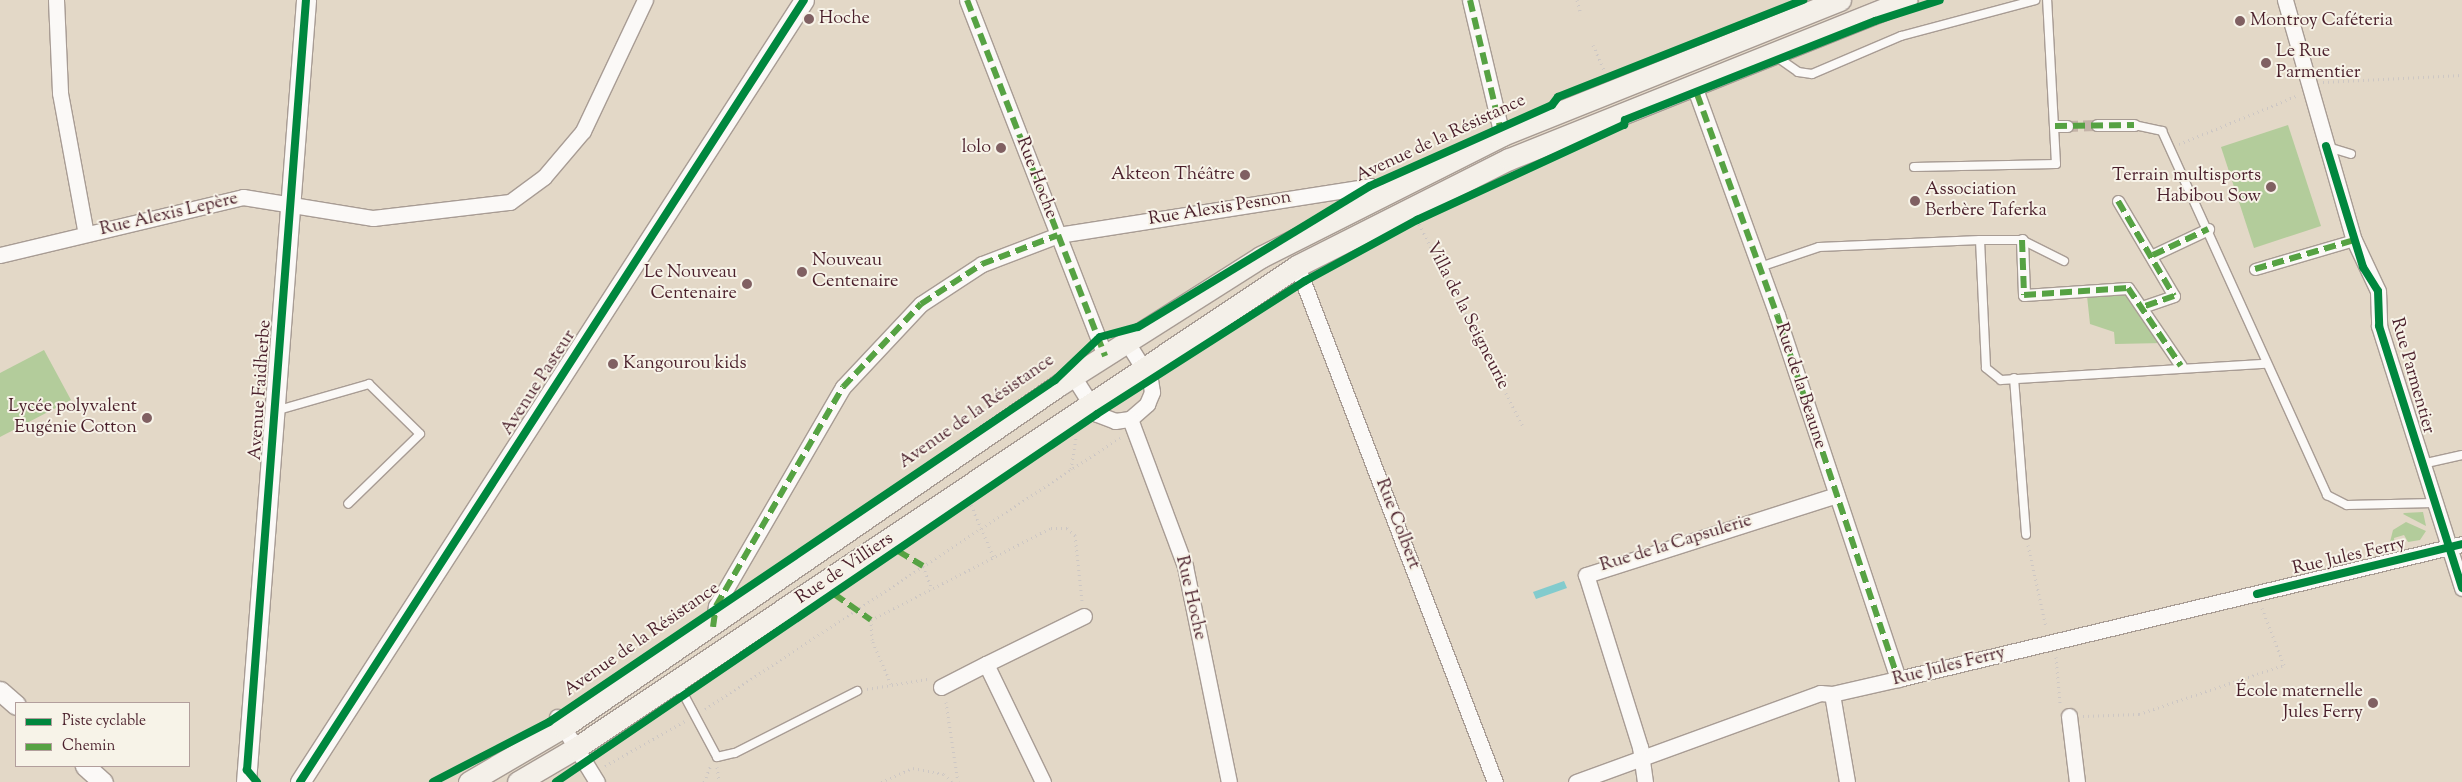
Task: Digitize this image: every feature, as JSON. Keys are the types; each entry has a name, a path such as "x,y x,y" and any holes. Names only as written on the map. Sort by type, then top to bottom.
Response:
{"main road":[{"name":"Avenue de la Résistance","path":"469,782 560,722 713,627 1073,376 1128,344 1261,257 1375,189 1501,131 1686,54 1840,0"},
{"path":"518,782 576,748 1297,266 1509,159 1770,52 1906,0"}],"street":[{"path":"56,0 60,93 86,234"},
{"name":"Avenue Faidherbe","path":"246,782 306,0"},
{"name":"Rue Alexis Lepère","path":"0,254 243,198 290,203 373,218 510,202 544,176 583,130 644,0"},
{"name":"Avenue Pasteur","path":"300,782 804,0"},
{"name":"Rue Hoche","path":"967,0 1105,356"},
{"path":"1470,0 1501,131"},
{"name":"Rue Parmentier","path":"2285,0 2319,87 2326,146 2354,240 2378,291 2379,326 2434,503 2455,546 2462,588"},
{"name":"Rue de la Beaune","path":"1697,94 1777,315 1898,679"},
{"path":"2097,124 2134,125"},
{"path":"2054,126 2067,126"},
{"name":"Rue Alexis Pesnon","path":"1058,235 1375,189"},
{"path":"2118,201 2153,255 2174,296 2142,307"},
{"path":"2153,255 2208,229"},
{"path":"713,627 716,606 843,387 921,304 982,264 1058,235"},
{"path":"2022,240 2024,295 2128,288 2181,366"},
{"path":"2255,269 2354,240"},
{"name":"Rue Colbert","path":"1297,266 1495,782"},
{"path":"1073,376 1090,403 1106,418 1132,424 1147,404 1152,392 1143,368 1128,344"},
{"name":"Rue Hoche","path":"1132,424 1185,566 1228,782"},
{"name":"Rue de la Capsulerie","path":"1642,759 1586,575 1837,494"},
{"name":"Rue Jules Ferry","path":"1576,782 1820,693 1832,694 1898,679 2455,546"},
{"path":"941,687 1084,616"},
{"path":"986,664 1043,782"},
{"path":"0,691 15,704"},
{"path":"1832,694 1847,782"},
{"path":"2069,716 2077,782"},
{"path":"560,722 595,777"},
{"path":"1642,759 1645,782"},
{"path":"86,767 103,782"}],"lane":[{"path":"1770,52 1798,72 1812,74 1901,36 2034,0"},
{"path":"1914,167 2056,164 2047,0"},
{"path":"2134,125 2162,132 2208,229 2266,364 2327,495 2347,505 2434,503"},
{"path":"2326,146 2351,154"},
{"path":"1760,267 1819,247 1980,240 2022,240 2064,261"},
{"path":"1980,240 1986,368 2001,380 2181,366 2266,364"},
{"path":"2014,378 2026,535"},
{"path":"275,411 369,384 420,434 348,504"},
{"path":"2422,464 2462,455"},
{"path":"676,680 717,757 735,753 857,691"}],"path":[{"path":"1577,0 1581,14"},
{"path":"1594,45 1604,70"},
{"path":"1598,81 1615,74"},
{"path":"2170,148 2319,87 2462,75"},
{"path":"1408,224 1426,215"},
{"path":"595,777 695,715 1071,469 1132,424"},
{"path":"1071,469 1077,428"},
{"path":"1062,438 1077,428"},
{"path":"962,507 977,496"},
{"path":"970,502 994,558"},
{"path":"892,684 872,640 871,620 1051,528 1067,528 1075,535 1084,616"},
{"path":"2026,535 2052,642 2062,715 2139,714 2284,665 2257,594"},
{"path":"923,566 932,589"},
{"path":"857,691 927,679 941,687 951,723 958,782"},
{"path":"704,782 717,757"},
{"path":"881,782 913,768 944,774 952,782"}],"green space":[{"name":"Terrain multisports Habibou Sow","path":"2288,125 2321,226 2254,248 2221,147"},
{"path":"2121,293 2129,298 2164,343 2115,344 2114,332 2090,324 2087,296"},
{"path":"44,350 71,400 0,437 0,373"},
{"path":"2423,512 2426,526 2403,514 2404,513"},
{"path":"2406,522 2426,531 2420,540 2408,542 2404,535 2394,538 2395,546 2389,546 2393,530"}],"water":[{"path":"1564,581 1567,588 1536,599 1533,592"}],"tunnel":[{"path":"2067,126 2097,125"}],"marked path":[{"path":"967,0 1105,356"},
{"path":"1470,0 1500,127"},
{"path":"1697,94 1777,315 1898,679"},
{"path":"2055,126 2134,125"},
{"path":"2118,201 2174,296 2142,307"},
{"path":"2153,255 2208,229"},
{"path":"713,627 716,606 843,387 921,304 982,264 1058,235"},
{"path":"2022,240 2024,295 2128,288 2181,366"},
{"path":"2255,269 2354,240"},
{"path":"898,551 923,566"},
{"path":"834,594 871,620"}],"cycle path":[{"path":"257,782 247,770 306,0"},
{"path":"300,782 804,0"},
{"path":"433,782 549,722 1055,380 1100,337 1138,327 1370,186 1552,105 1558,97 1803,0"},
{"name":"Rue de Villiers","path":"556,782 1097,414 1305,281 1417,220 1624,125 1625,120 1875,21 1940,0"},
{"path":"2326,146 2363,267 2378,291 2379,326 2462,588"},
{"path":"2257,594 2462,544"}],"place":[{"name":"Hoche","path":"809,19"},
{"name":"Montroy Caféteria","path":"2240,21"},
{"name":"Le Rue Parmentier","path":"2266,63"},
{"name":"lolo","path":"1001,148"},
{"name":"Akteon Théâtre","path":"1245,175"},
{"name":"Terrain multisports Habibou Sow","path":"2271,187"},
{"name":"Association Berbère Taferka","path":"1915,201"},
{"name":"Nouveau Centenaire","path":"802,272"},
{"name":"Le Nouveau Centenaire","path":"747,284"},
{"name":"Kangourou kids","path":"613,364"},
{"name":"Lycée polyvalent Eugénie Cotton","path":"147,418"},
{"name":"École maternelle Jules Ferry","path":"2373,703"}]}
